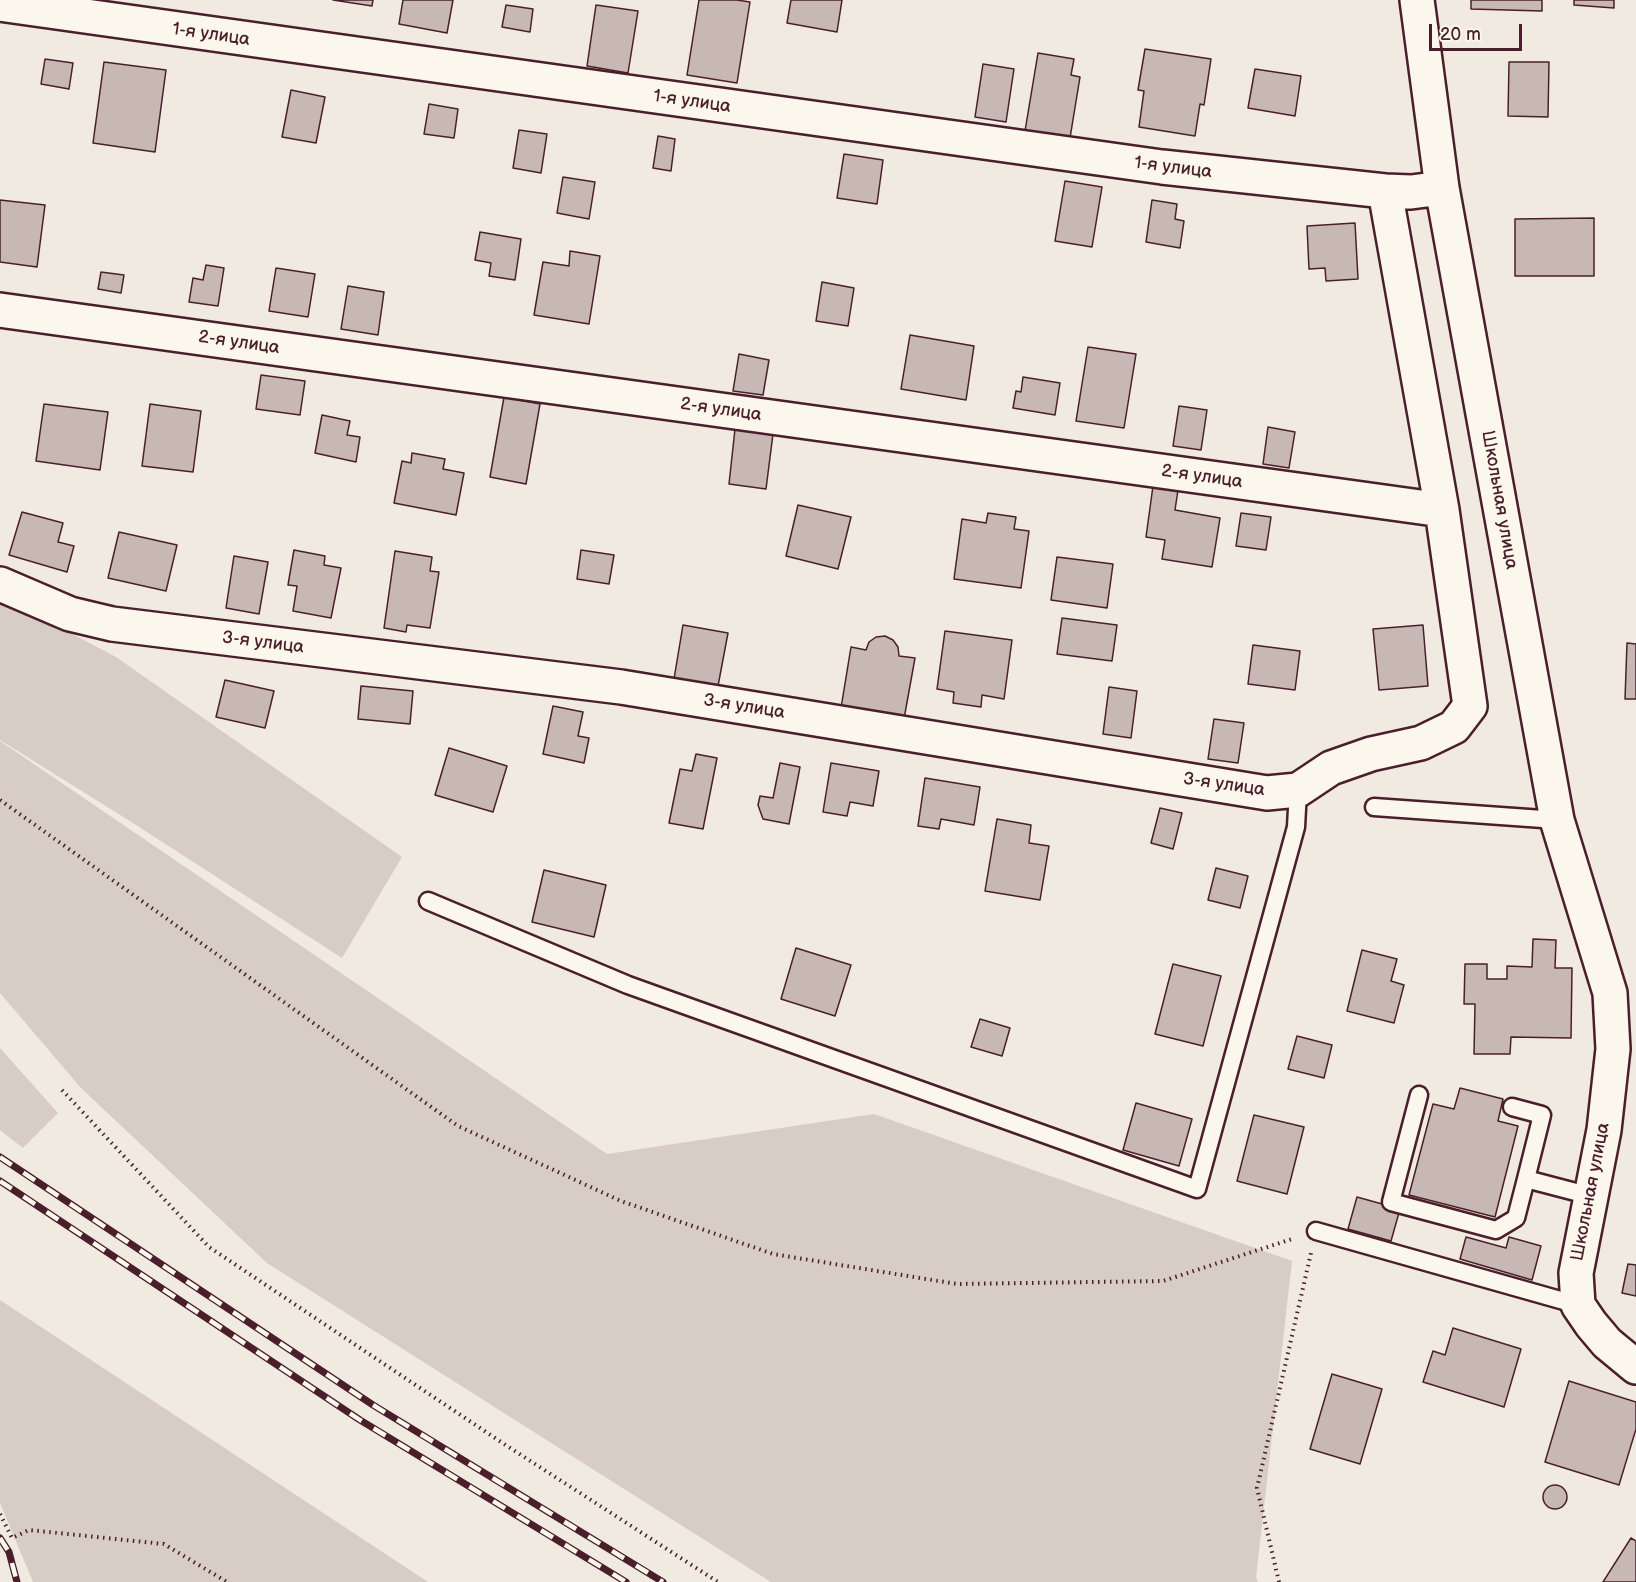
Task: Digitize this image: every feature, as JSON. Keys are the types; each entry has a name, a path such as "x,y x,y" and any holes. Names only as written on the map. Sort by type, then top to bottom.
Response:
{"street":[{"name":"Школьная улица","path":"1417,0 1442,188 1557,820 1623,994 1613,1050 1604,1130 1576,1273 1578,1305"},
{"name":"1-я улица","path":"0,4 1162,167 1385,191 1411,192 1442,188"},
{"path":"1385,191 1442,510"},
{"name":"2-я улица","path":"0,310 1442,510"},
{"name":"3-я улица","path":"0,584 69,614 112,624 621,687 1267,793 1298,790 1330,768 1371,754 1421,743 1454,727 1470,706 1442,510"},
{"path":"1578,1305 1607,1343 1636,1367"}],"lane":[{"path":"428,901 628,985 1197,1189 1296,827 1298,790"},
{"path":"1374,807 1557,820"},
{"path":"1419,1095 1391,1202 1496,1230 1515,1218 1542,1115 1512,1107"},
{"path":"1526,1179 1591,1196"},
{"path":"1316,1232 1578,1305"}],"path":[{"path":"0,800 458,1126 621,1201 773,1254 957,1284 1163,1281 1316,1232"},
{"path":"62,1090 209,1247 511,1448 718,1582"},
{"path":"1279,1582 1257,1488 1316,1232"},
{"path":"0,1514 12,1538 28,1530 164,1544 226,1582"}],"shaded area":[{"path":"0,596 116,657 402,857 342,958 0,740"},
{"path":"0,741 607,1154 874,1114 1292,1261 1256,1577 1258,1582 771,1582 267,1263 81,1088 0,993"},
{"path":"0,1048 58,1113 23,1148 0,1130"},
{"path":"0,1300 428,1582 33,1582 0,1503"}],"building":[{"path":"333,0 373,0 372,6"},
{"path":"403,0 453,0 447,33 399,24"},
{"path":"699,0 750,2 737,83 687,75"},
{"path":"791,0 842,0 837,32 787,23"},
{"path":"1471,0 1542,0 1542,11 1471,9"},
{"path":"1574,0 1614,0 1614,8 1574,5"},
{"path":"506,5 533,9 530,32 502,27"},
{"path":"596,5 638,11 628,73 587,66"},
{"path":"1145,49 1211,59 1204,105 1200,104 1195,136 1139,127 1144,91 1138,90"},
{"path":"1038,53 1074,59 1071,75 1080,77 1070,138 1025,131"},
{"path":"45,59 73,63 69,89 41,84"},
{"path":"104,62 166,70 155,152 93,143"},
{"path":"1509,62 1549,62 1548,117 1508,116"},
{"path":"983,64 1014,69 1006,122 975,117"},
{"path":"1255,69 1301,76 1295,116 1248,108"},
{"path":"291,90 325,97 316,143 282,137"},
{"path":"429,104 458,109 454,138 424,134"},
{"path":"519,130 547,134 541,173 513,168"},
{"path":"658,136 675,139 671,171 653,168"},
{"path":"844,154 883,160 877,204 837,198"},
{"path":"563,177 595,182 589,219 557,213"},
{"path":"1065,181 1102,187 1092,247 1055,241"},
{"path":"0,200 45,205 37,267 0,262"},
{"path":"1152,200 1177,204 1175,219 1184,221 1180,248 1146,242"},
{"path":"1594,218 1594,276 1515,276 1515,219"},
{"path":"1355,223 1358,279 1326,281 1325,268 1309,269 1307,226"},
{"path":"480,232 521,239 515,280 489,276 491,263 475,260"},
{"path":"570,251 600,256 589,324 534,315 543,262 569,266"},
{"path":"206,265 224,268 218,306 189,302 193,278 203,280"},
{"path":"276,268 315,274 308,317 269,311"},
{"path":"101,272 124,275 121,293 98,289"},
{"path":"822,282 854,288 848,326 816,321"},
{"path":"348,286 384,292 378,335 341,329"},
{"path":"910,335 974,346 966,400 901,389"},
{"path":"1088,347 1136,354 1124,428 1076,421"},
{"path":"739,354 769,360 763,395 733,391"},
{"path":"261,375 305,381 300,415 256,409"},
{"path":"1023,377 1060,383 1055,415 1013,408 1016,391 1021,392"},
{"path":"504,397 540,404 526,484 490,477"},
{"path":"44,404 108,412 100,470 36,461"},
{"path":"150,404 201,411 193,472 142,466"},
{"path":"1179,406 1207,410 1201,450 1173,446"},
{"path":"322,415 350,421 347,435 360,437 356,462 315,453"},
{"path":"1268,427 1295,432 1289,468 1263,464"},
{"path":"735,429 773,434 766,489 729,484"},
{"path":"412,453 445,459 443,469 464,473 456,515 394,503 402,461 411,463"},
{"path":"1153,486 1178,490 1175,510 1220,518 1212,567 1162,559 1165,540 1146,537"},
{"path":"798,505 851,517 838,569 786,556"},
{"path":"22,512 63,523 58,542 74,546 67,572 9,555"},
{"path":"988,513 1016,517 1014,529 1029,531 1021,588 954,579 962,519 986,523"},
{"path":"1241,513 1271,517 1266,550 1236,546"},
{"path":"119,532 177,545 166,591 108,578"},
{"path":"294,550 325,556 324,565 341,568 331,618 293,611 297,586 288,585"},
{"path":"581,550 614,555 609,584 577,579"},
{"path":"395,551 432,557 430,571 439,572 430,628 407,625 406,632 384,628"},
{"path":"234,556 268,562 259,614 226,608"},
{"path":"1057,557 1113,564 1107,608 1051,600"},
{"path":"1062,618 1117,625 1112,661 1057,654"},
{"path":"683,625 728,633 718,686 674,679"},
{"path":"1423,625 1428,686 1379,690 1373,629"},
{"path":"945,631 1012,640 1004,699 982,695 981,707 953,703 954,692 937,689"},
{"path":"885,636 893,640 898,647 899,656 915,658 904,719 841,708 851,647 866,650 869,642 876,637"},
{"path":"1627,643 1636,644 1636,699 1625,699"},
{"path":"1253,645 1300,651 1295,690 1248,684"},
{"path":"225,680 274,691 265,728 216,717"},
{"path":"361,686 413,691 410,724 358,719"},
{"path":"1109,687 1137,691 1131,738 1103,734"},
{"path":"553,706 583,712 578,736 589,738 584,763 543,754"},
{"path":"1214,719 1244,723 1238,763 1208,759"},
{"path":"449,748 507,766 493,812 435,795"},
{"path":"696,754 717,758 703,829 669,823 680,769 692,771"},
{"path":"780,763 800,767 789,824 763,819 758,805 760,796 773,798"},
{"path":"831,763 879,771 873,806 850,802 847,816 823,812"},
{"path":"925,778 980,787 974,825 941,819 939,829 918,826"},
{"path":"1160,808 1182,813 1173,849 1151,843"},
{"path":"997,819 1031,825 1029,843 1049,846 1040,900 985,891"},
{"path":"1216,868 1248,876 1240,908 1208,900"},
{"path":"544,870 606,885 594,937 532,922"},
{"path":"1533,939 1556,940 1555,968 1572,968 1571,1038 1511,1037 1510,1054 1474,1054 1475,1004 1464,1004 1465,964 1487,964 1487,979 1507,979 1507,966 1532,967"},
{"path":"796,948 851,965 835,1016 781,999"},
{"path":"1362,950 1397,959 1391,981 1404,985 1394,1023 1347,1011"},
{"path":"1173,964 1221,976 1203,1046 1155,1034"},
{"path":"980,1019 1010,1028 1002,1056 971,1047"},
{"path":"1297,1036 1332,1045 1324,1078 1288,1069"},
{"path":"1460,1088 1503,1099 1498,1121 1518,1126 1495,1217 1409,1195 1433,1104 1454,1109"},
{"path":"1136,1103 1192,1119 1179,1166 1123,1150"},
{"path":"1254,1115 1304,1127 1287,1194 1237,1181"},
{"path":"1357,1197 1400,1209 1391,1241 1348,1229"},
{"path":"1466,1237 1506,1248 1509,1237 1541,1246 1532,1280 1460,1259"},
{"path":"1628,1264 1636,1265 1636,1296 1622,1293"},
{"path":"1453,1328 1521,1349 1504,1407 1423,1382 1433,1351 1445,1355"},
{"path":"1332,1374 1382,1389 1360,1464 1310,1449"},
{"path":"1569,1381 1636,1402 1636,1429 1619,1485 1545,1462"},
{"path":"1555,1485 1563,1489 1567,1497 1563,1505 1555,1509 1547,1505 1543,1497 1547,1489"},
{"path":"1631,1538 1636,1541 1636,1582 1603,1582"}],"railway":[{"path":"0,1157 373,1405 663,1582"},
{"path":"0,1181 360,1420 626,1582"},
{"path":"0,1538 9,1552 17,1582"}]}
